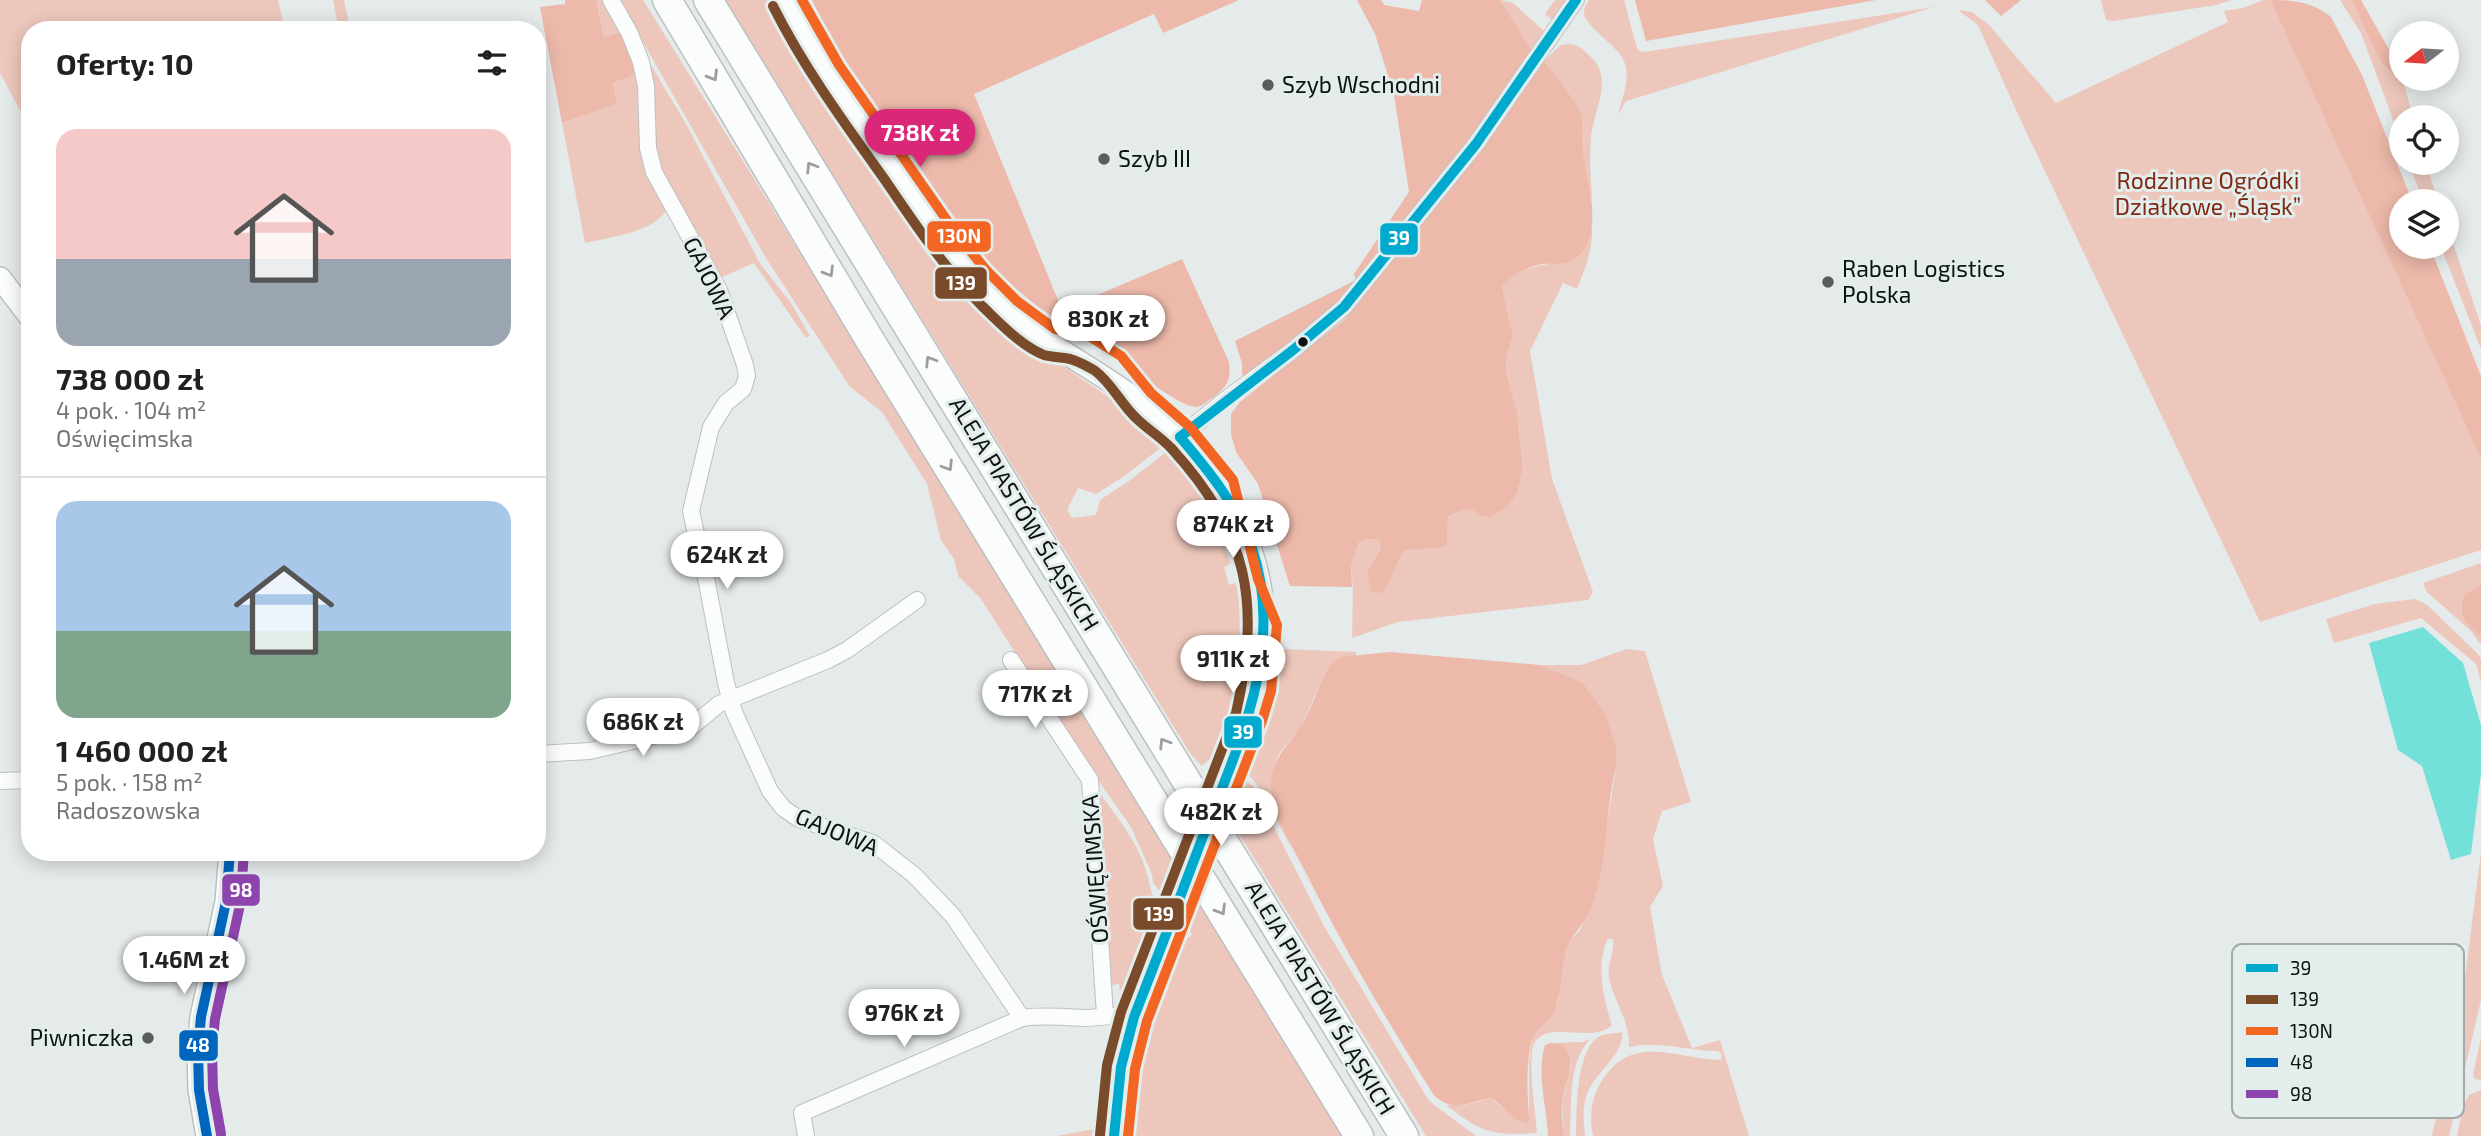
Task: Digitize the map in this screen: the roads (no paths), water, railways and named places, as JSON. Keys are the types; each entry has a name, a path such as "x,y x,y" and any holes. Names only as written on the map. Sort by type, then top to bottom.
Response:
{"highway":[{"name":"ALEJA PIASTÓW ŚLĄSKICH","path":"667,0 867,337 1359,1136"},
{"name":"ALEJA PIASTÓW ŚLĄSKICH","path":"708,0 1404,1136"}],"street":[{"name":"GAJOWA","path":"611,0 630,34 641,62 646,86 648,148 654,172 719,290 747,376 743,389 726,403 711,427 691,511 730,699 770,791 783,808 799,819 873,843 914,875 953,916 1022,1018"},
{"path":"786,0 827,73 944,241 968,270 999,303 1033,331 1141,403 1180,437 1206,467 1243,525 1253,553 1262,595 1262,643 1257,688 1249,718 1134,1017 1121,1067 1114,1136"},
{"path":"1180,437 1344,307 1476,144 1576,0"},
{"path":"0,278 21,305"},
{"path":"546,753 590,751 691,727 719,704 828,660 862,640 917,600"},
{"name":"OŚWIĘCIMSKA","path":"1012,660 1090,780 1105,1016"},
{"path":"0,781 21,780"},
{"path":"207,1136 199,1090 199,1031 226,902 229,861"},
{"path":"806,1136 802,1113 1022,1018 1122,1014 1134,1017"}],"water":[{"path":"2423,627 2463,663 2481,725 2481,774 2471,854 2451,860 2422,766 2398,750 2369,643"}],"place":[{"name":"Szyb Wschodni","path":"1268,85"},
{"name":"Szyb III","path":"1104,159"},
{"name":"Raben Logistics Polska","path":"1828,282"},
{"name":"Piwniczka","path":"148,1038"}],"park label":[{"name":"Rodzinne Ogródki Działkowe „Śląsk”","path":"2208,194"}]}
